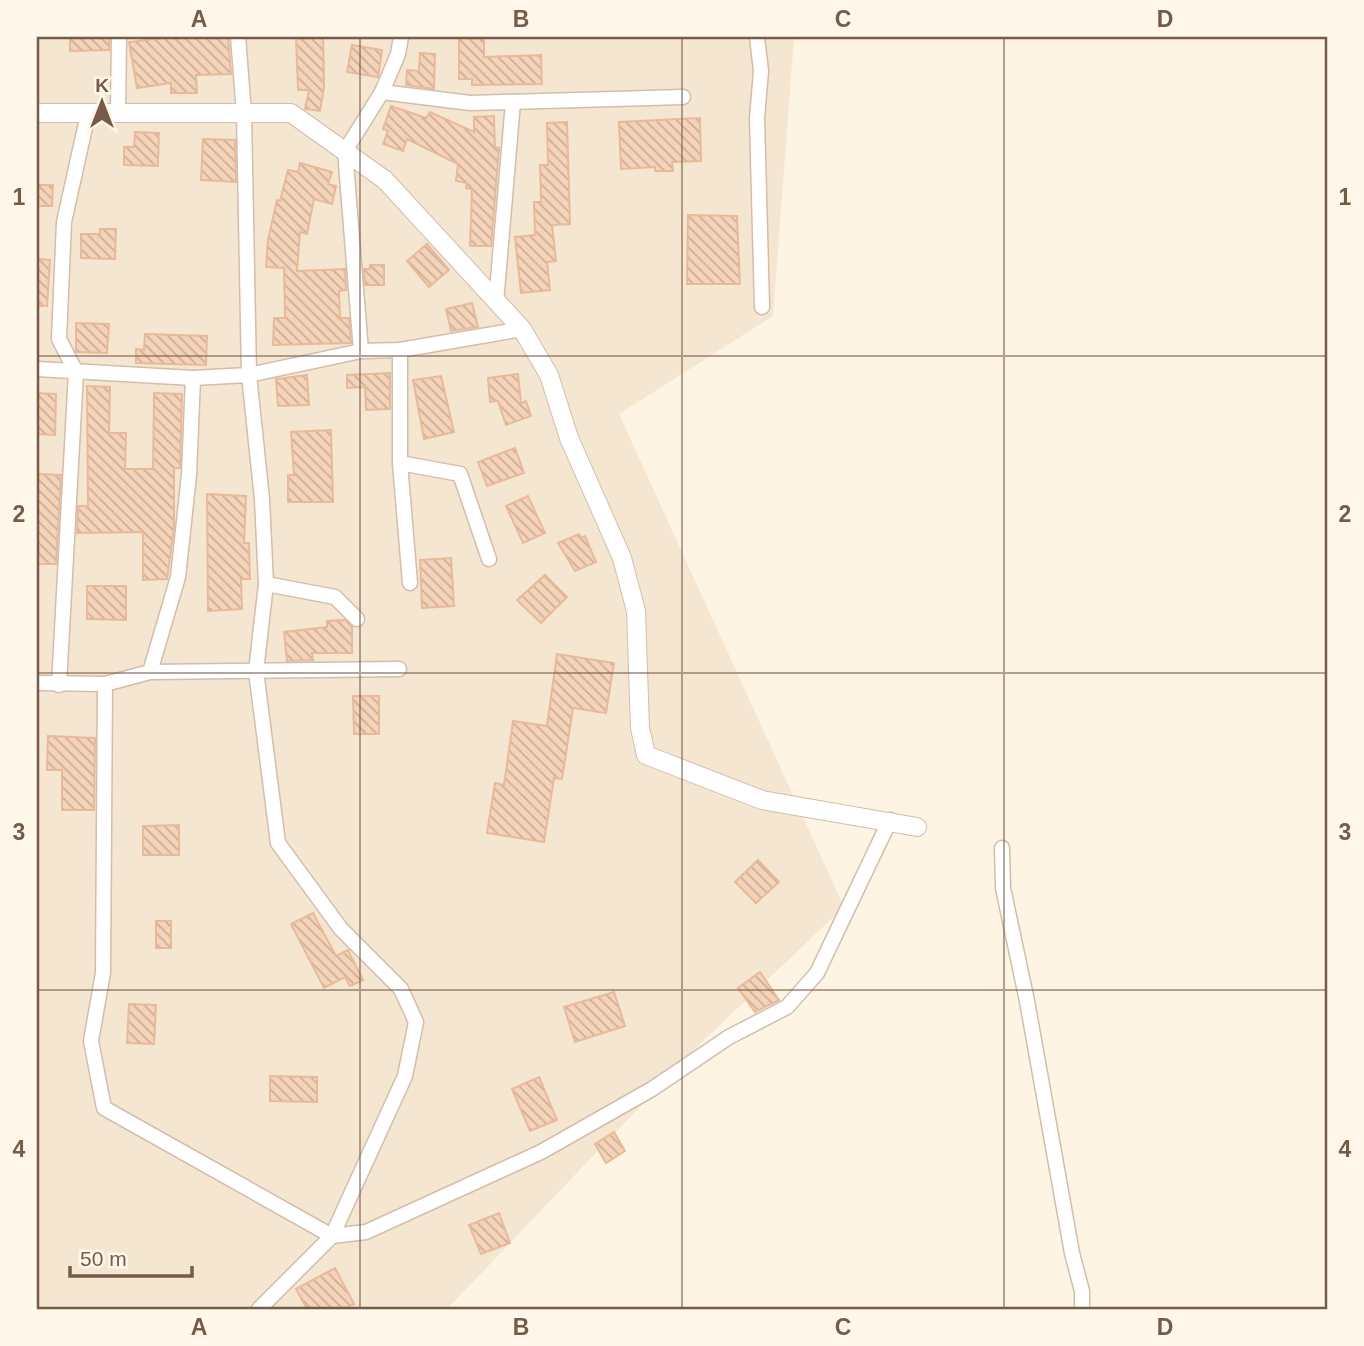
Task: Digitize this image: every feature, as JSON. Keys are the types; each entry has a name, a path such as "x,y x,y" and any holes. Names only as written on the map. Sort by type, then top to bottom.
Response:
{"street":[{"path":"118,112 119,37"},
{"path":"239,37 244,113 249,375 262,499 265,584 256,671 278,844 341,929 401,989 416,1022 405,1076 332,1236 259,1309"},
{"path":"361,351 345,151 382,92 398,54 401,37"},
{"path":"757,37 761,71 757,118 762,307"},
{"path":"382,92 470,103 683,97"},
{"path":"496,303 513,102"},
{"path":"37,113 290,113 385,180 522,329 549,375 569,438 622,558 636,611 640,728 646,755 762,800 890,820 916,827"},
{"path":"59,685 76,372 59,339 64,222 88,114"},
{"path":"37,369 193,377 249,375 361,351 400,350 522,329"},
{"path":"400,350 400,463 410,583"},
{"path":"150,672 178,578 189,475 193,377"},
{"path":"400,463 460,474 489,559"},
{"path":"265,584 335,597 357,619"},
{"path":"37,683 105,684 150,672 399,669"},
{"path":"105,684 103,973 91,1041 104,1108 332,1236 366,1232 541,1152 652,1090 729,1037 787,1007 817,973 890,820"},
{"path":"1002,848 1003,888 1027,1001 1072,1253 1082,1291 1082,1309"}],"shaded area":[{"path":"37,37 794,37 773,316 619,414 844,907 701,1043 447,1309 37,1309"}],"building":[{"path":"70,37 109,37 109,50 70,51"},
{"path":"172,37 228,37 231,74 196,75 197,93 171,93 171,83 137,88 129,42"},
{"path":"296,37 323,37 324,80 320,80 324,82 324,88 320,111 305,109 309,90 298,90"},
{"path":"459,37 484,37 484,57 541,55 542,84 472,85 472,79 459,79"},
{"path":"352,45 382,50 378,77 347,72"},
{"path":"420,53 435,54 434,89 406,85 407,70 419,71"},
{"path":"391,106 426,118 430,112 474,132 474,117 494,116 495,147 499,148 491,246 470,246 472,189 466,188 467,183 456,181 458,164 407,139 403,151 383,144 388,131 383,129"},
{"path":"700,118 701,161 672,162 673,171 655,171 655,167 621,169 619,122"},
{"path":"567,122 570,224 552,225 556,261 547,262 550,290 521,293 515,237 535,235 534,202 541,202 540,165 548,165 547,123"},
{"path":"135,132 159,133 158,166 124,165 124,147 134,147"},
{"path":"203,139 235,140 236,182 201,180"},
{"path":"300,163 332,172 328,184 336,186 332,204 314,199 307,234 300,232 297,271 345,269 346,290 339,291 340,318 349,318 351,343 273,345 274,318 285,318 284,268 266,267 268,240 277,200 280,201 288,170 298,172"},
{"path":"37,185 53,185 52,206 37,206"},
{"path":"688,215 737,216 740,284 687,284"},
{"path":"100,229 116,229 115,259 81,258 81,234 100,234"},
{"path":"427,244 449,270 429,287 407,261"},
{"path":"37,259 50,260 47,306 37,306"},
{"path":"370,265 384,265 384,285 365,285 364,269 370,269"},
{"path":"472,303 478,327 451,331 446,309"},
{"path":"76,323 109,324 107,353 76,352"},
{"path":"145,334 207,336 206,365 136,363 136,349 144,350"},
{"path":"390,373 390,409 366,410 365,387 347,388 347,375"},
{"path":"518,374 521,403 526,401 531,416 506,425 498,401 490,402 488,378"},
{"path":"307,375 309,405 278,406 276,379"},
{"path":"441,376 454,432 424,439 413,380"},
{"path":"87,386 110,387 109,433 126,433 125,469 153,469 154,393 182,394 180,468 174,468 174,528 167,579 143,580 143,532 77,533 78,506 88,506"},
{"path":"37,393 56,394 55,435 37,434"},
{"path":"331,430 333,502 288,502 288,475 294,475 291,432"},
{"path":"515,448 524,473 487,486 478,462"},
{"path":"37,474 61,475 56,564 37,564"},
{"path":"207,494 246,496 244,543 249,543 250,579 241,579 242,609 208,611"},
{"path":"528,496 545,533 523,543 506,506"},
{"path":"579,534 581,538 585,536 596,562 575,571 558,543"},
{"path":"451,558 454,606 422,608 420,560"},
{"path":"545,575 567,597 541,623 517,600"},
{"path":"87,586 126,586 126,620 87,619"},
{"path":"345,620 352,627 352,653 312,653 313,660 287,661 284,632 327,627 327,621"},
{"path":"557,654 614,663 606,713 573,708 562,779 554,778 544,842 487,833 495,783 504,785 513,721 547,726"},
{"path":"353,696 379,696 379,734 354,734"},
{"path":"48,736 95,738 94,810 62,810 62,770 47,770"},
{"path":"179,825 179,855 143,855 143,826"},
{"path":"758,860 779,882 756,903 735,882"},
{"path":"313,913 336,956 348,950 363,980 350,986 345,977 324,988 291,924"},
{"path":"156,921 171,921 171,948 156,948"},
{"path":"760,972 779,1000 755,1012 738,988"},
{"path":"614,992 625,1026 575,1042 564,1007"},
{"path":"129,1004 156,1005 154,1044 127,1043"},
{"path":"270,1076 317,1077 317,1102 270,1101"},
{"path":"539,1077 557,1120 530,1131 512,1089"},
{"path":"614,1132 625,1151 606,1163 595,1144"},
{"path":"499,1213 510,1243 481,1254 469,1225"},
{"path":"335,1268 354,1304 343,1309 307,1309 296,1289"}]}
